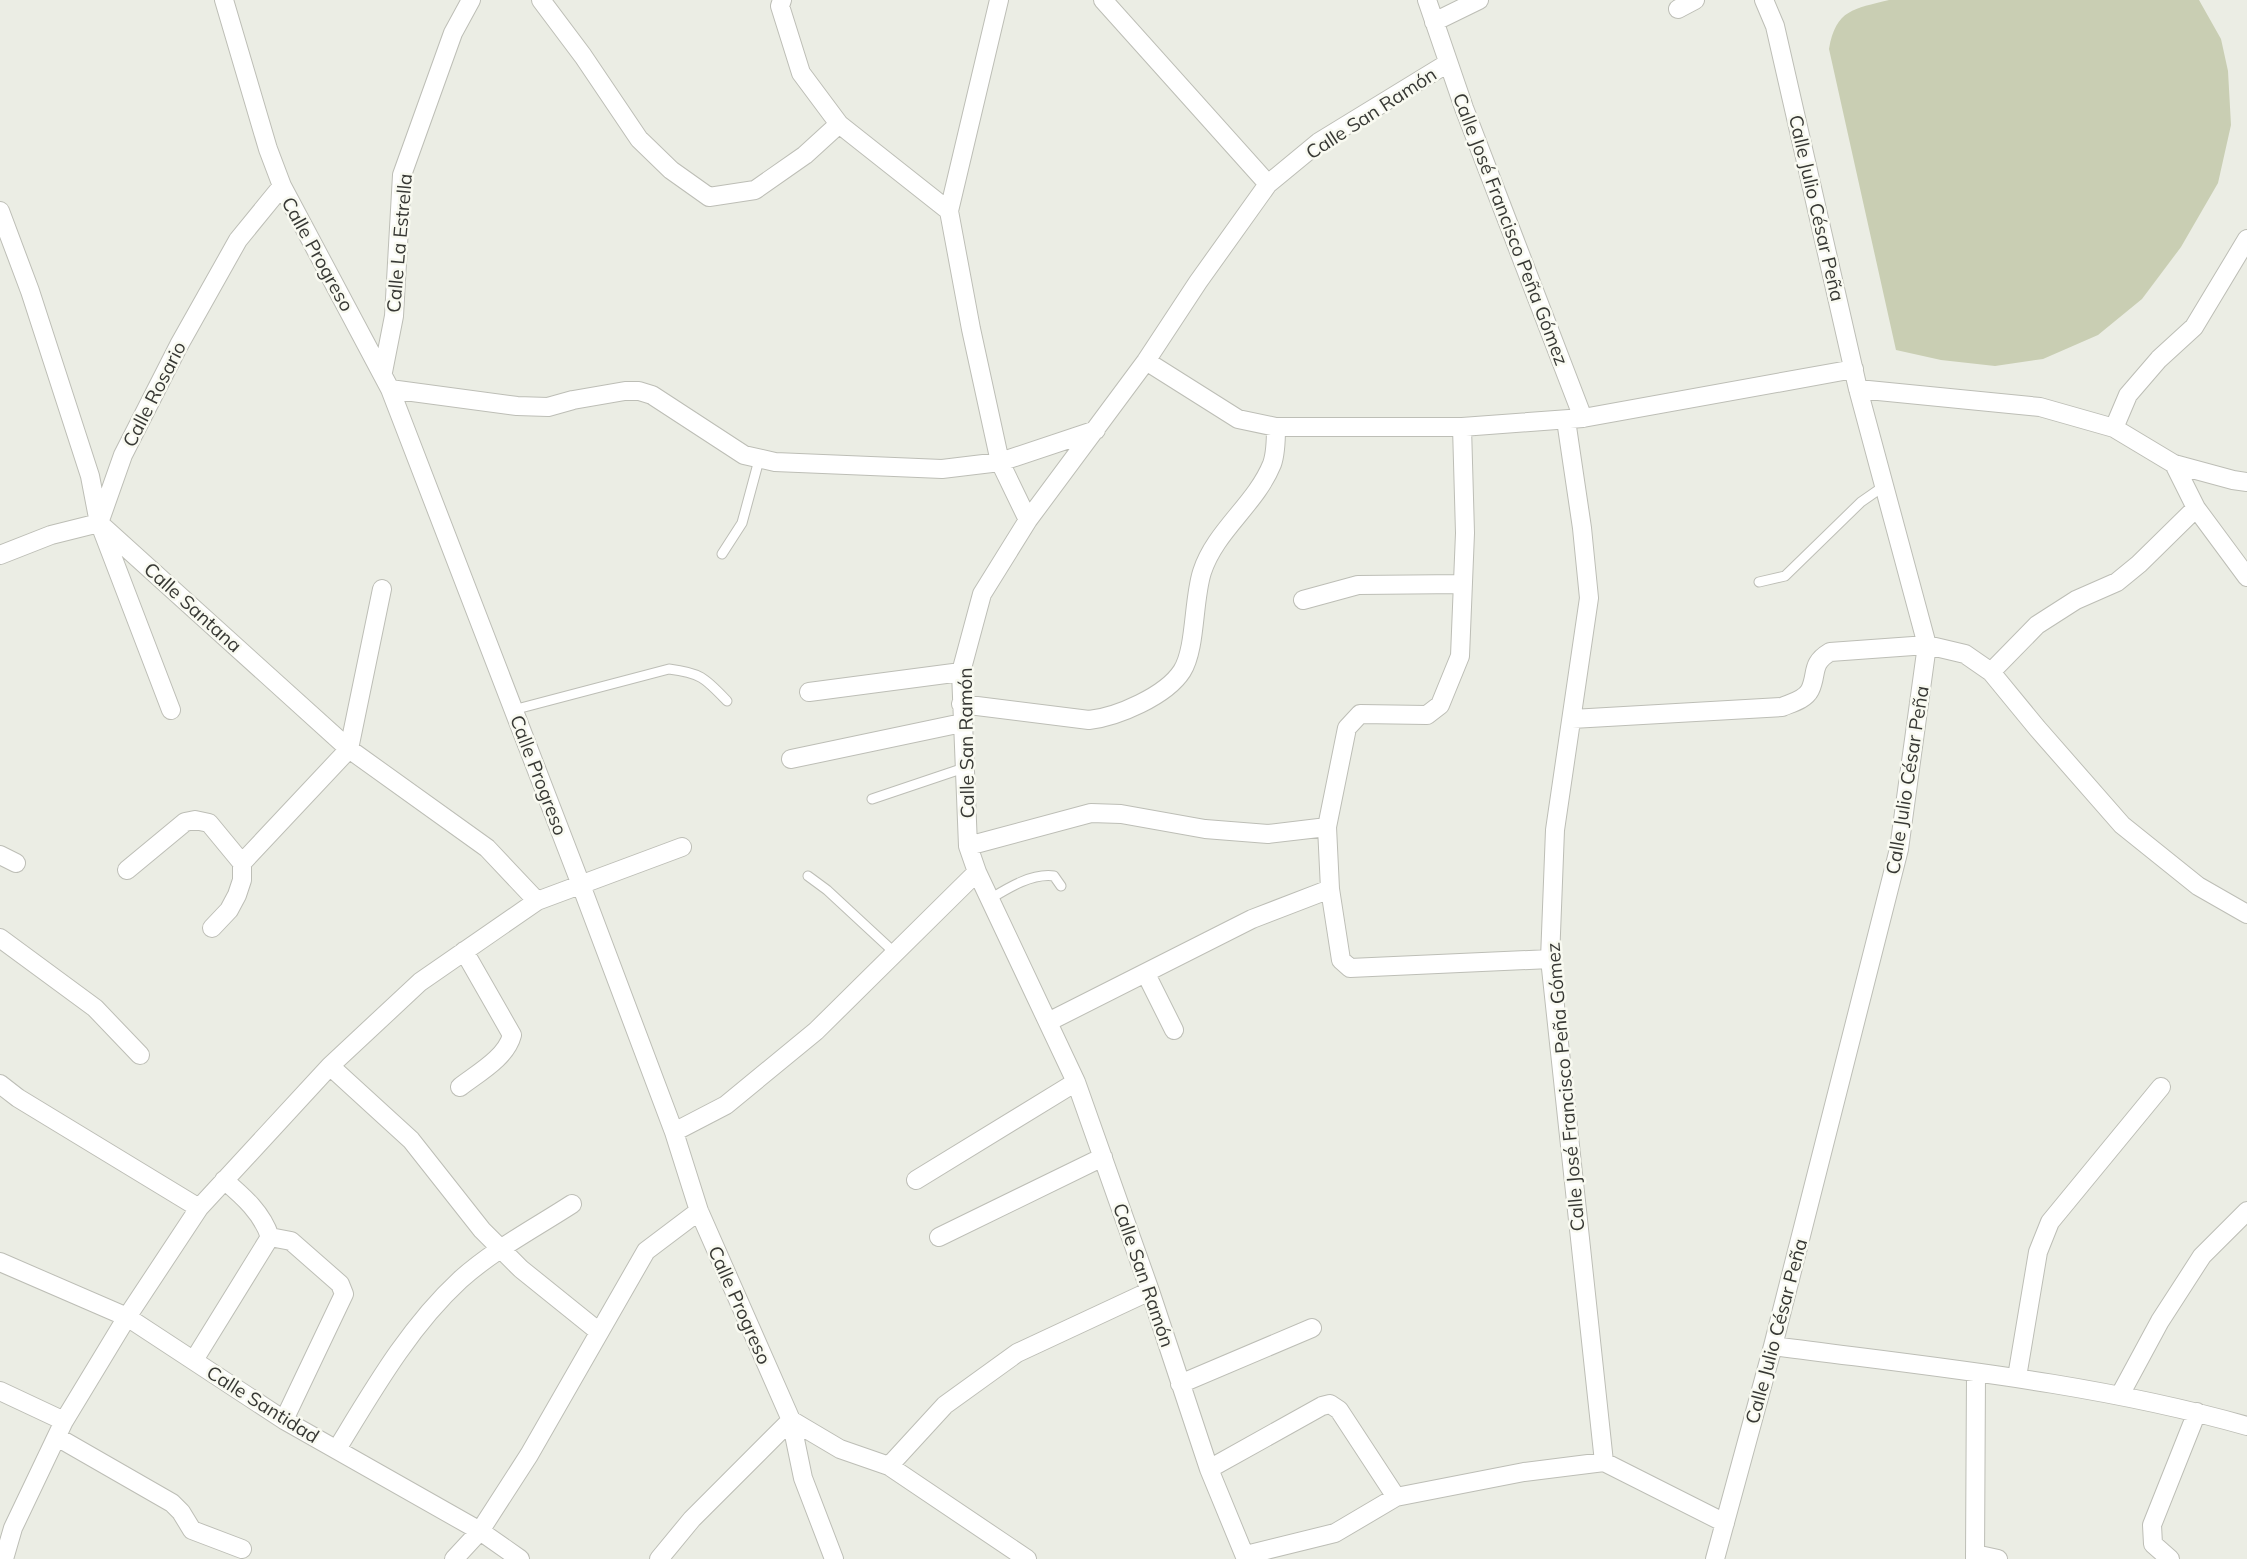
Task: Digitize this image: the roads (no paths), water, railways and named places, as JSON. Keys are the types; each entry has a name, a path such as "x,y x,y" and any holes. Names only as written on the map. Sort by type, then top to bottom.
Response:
{"street":[{"name":"Calle Progreso","path":"224,0 268,149 282,186 390,389 674,1132 699,1211 791,1420 803,1478 834,1559"},
{"name":"Calle La Estrella","path":"383,372 394,316 402,176 453,33 471,0"},
{"path":"541,0 639,139 671,170 709,197 755,190 805,155 839,124"},
{"path":"782,0 780,6 801,73 839,124 949,211"},
{"path":"999,0 949,211 971,330 1000,462 1028,520"},
{"path":"1103,0 1268,184"},
{"name":"Calle José Francisco Peña Gómez","path":"1427,0 1575,419 1589,598 1555,831 1550,958 1604,1462"},
{"path":"1434,22 1479,0"},
{"path":"1678,9 1695,0"},
{"name":"Calle Julio César Peña","path":"1715,1559 1773,1346 1899,849 1927,645 1853,369 1775,26 1764,0"},
{"name":"Calle San Ramón","path":"1246,1557 1209,1469 1076,1082 977,872 968,846 961,672 982,594 1028,520 1146,361 1268,184 1319,142 1448,63"},
{"name":"Calle Rosario","path":"99,523 123,455 179,345 238,240 282,186"},
{"path":"0,211 5,240 30,291 90,476 99,523 171,710"},
{"path":"2114,428 2128,395 2159,359 2193,327 2247,239"},
{"path":"1146,361 1238,419 1276,427 1462,426 1575,419 1853,369"},
{"path":"390,389 517,406 548,407 586,397 639,391 652,395 744,455 775,462 942,469 1000,462 1096,430"},
{"path":"1858,389 2040,407 2114,428 2174,464 2247,482"},
{"path":"1462,426 1465,533 1460,656 1440,705 1427,715 1360,714 1347,728 1327,827 1330,889 1341,960 1350,968 1550,958"},
{"path":"961,704 1096,719 1143,703 1168,686 1182,671 1189,652 1196,594 1203,569 1272,464 1276,427"},
{"path":"2174,464 2196,508 2247,577"},
{"path":"1991,672 2037,625 2076,600 2117,582 2196,508"},
{"path":"0,555 51,535 99,523"},
{"name":"Calle Santana","path":"99,523 349,749 487,848 537,901"},
{"path":"1303,600 1358,584 1462,584"},
{"path":"242,863 349,749 382,589"},
{"path":"1572,719 1782,707 1799,701 1810,692 1814,670 1820,658 1830,652 1927,645 1965,654 1991,672 2122,825 2198,886 2247,914"},
{"path":"809,692 961,672"},
{"path":"791,759 962,723"},
{"path":"968,846 1091,813 1121,814 1205,829 1268,834 1327,827"},
{"path":"127,870 185,822 195,820 209,824 242,863 242,880 237,895 229,910 212,928"},
{"path":"4,1559 7,1527 61,1429 127,1317 199,1208 330,1066 420,982 537,901 682,847"},
{"path":"0,855 16,863"},
{"path":"674,1132 726,1105 816,1031 977,872"},
{"path":"1048,1022 1252,919 1330,889"},
{"path":"0,938 95,1008 140,1055"},
{"path":"460,1087 497,1058 509,1044 512,1035 464,951"},
{"path":"1146,974 1174,1030"},
{"path":"330,1066 411,1140 482,1230 521,1269 598,1331"},
{"path":"916,1180 1076,1082"},
{"path":"0,1084 18,1098 199,1208"},
{"path":"2017,1377 2038,1252 2050,1222 2161,1087"},
{"path":"939,1237 1103,1157"},
{"path":"194,1360 270,1237 265,1221 225,1180"},
{"path":"337,1449 384,1372 424,1319 461,1279 572,1204"},
{"path":"454,1559 480,1531 529,1455 646,1251 699,1211"},
{"path":"2120,1395 2160,1321 2202,1256 2247,1211"},
{"path":"270,1237 291,1241 340,1284 344,1294 284,1419"},
{"name":"Calle Santidad","path":"0,1262 127,1317 284,1419 480,1531 520,1559"},
{"path":"889,1466 945,1405 1017,1353 1150,1291"},
{"path":"1180,1384 1312,1328"},
{"path":"1773,1346 2017,1377 2120,1395 2247,1426"},
{"path":"1976,1373 1975,1556 1998,1559"},
{"path":"0,1391 172,1503 192,1530 242,1549"},
{"path":"1209,1469 1330,1404 1339,1410 1396,1497"},
{"path":"2170,1559 2153,1544 2152,1525 2197,1412"},
{"path":"659,1559 692,1519 791,1420 841,1449 889,1466 1027,1559"},
{"path":"1246,1557 1335,1533 1396,1497 1524,1472 1604,1462 1725,1523"}],"lane":[{"path":"722,554 742,523 759,460"},
{"path":"1759,582 1785,576 1861,502 1884,486"},
{"path":"513,710 669,668 692,672 706,680 727,701"},
{"path":"872,799 964,768"},
{"path":"990,899 1014,885 1045,875 1054,876 1061,887"},
{"path":"808,876 827,890 895,953"}]}
